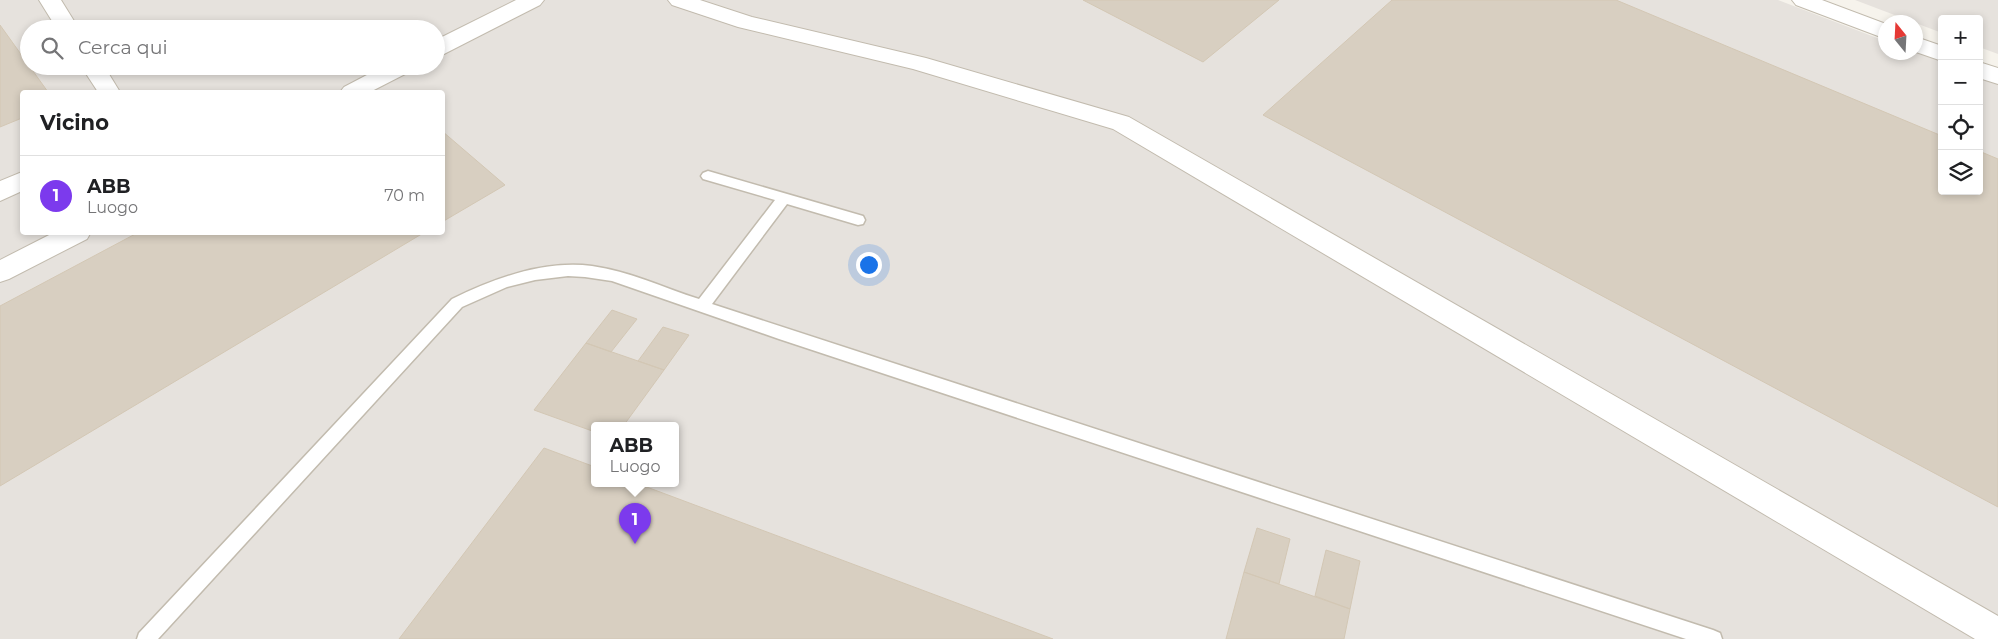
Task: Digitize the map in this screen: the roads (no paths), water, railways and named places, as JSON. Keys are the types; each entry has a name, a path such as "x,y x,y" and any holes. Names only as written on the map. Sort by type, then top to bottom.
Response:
{"street":[{"path":"50,0 62,20"},
{"path":"445,44 533,0"},
{"path":"679,0 746,22 918,63 1121,123 1998,634"},
{"path":"1803,0 1878,29"},
{"path":"1923,47 1938,52"},
{"path":"1983,70 1998,76"},
{"path":"98,75 108,90"},
{"path":"356,90 385,75"},
{"path":"0,192 20,182"},
{"path":"0,272 72,235"}],"lane":[{"path":"708,176 858,220"},
{"path":"702,306 784,198"},
{"path":"146,639 457,304 487,288 550,271 586,271 631,282 1713,639"}],"place":[{"name":"ABB","path":"635,544"}]}
